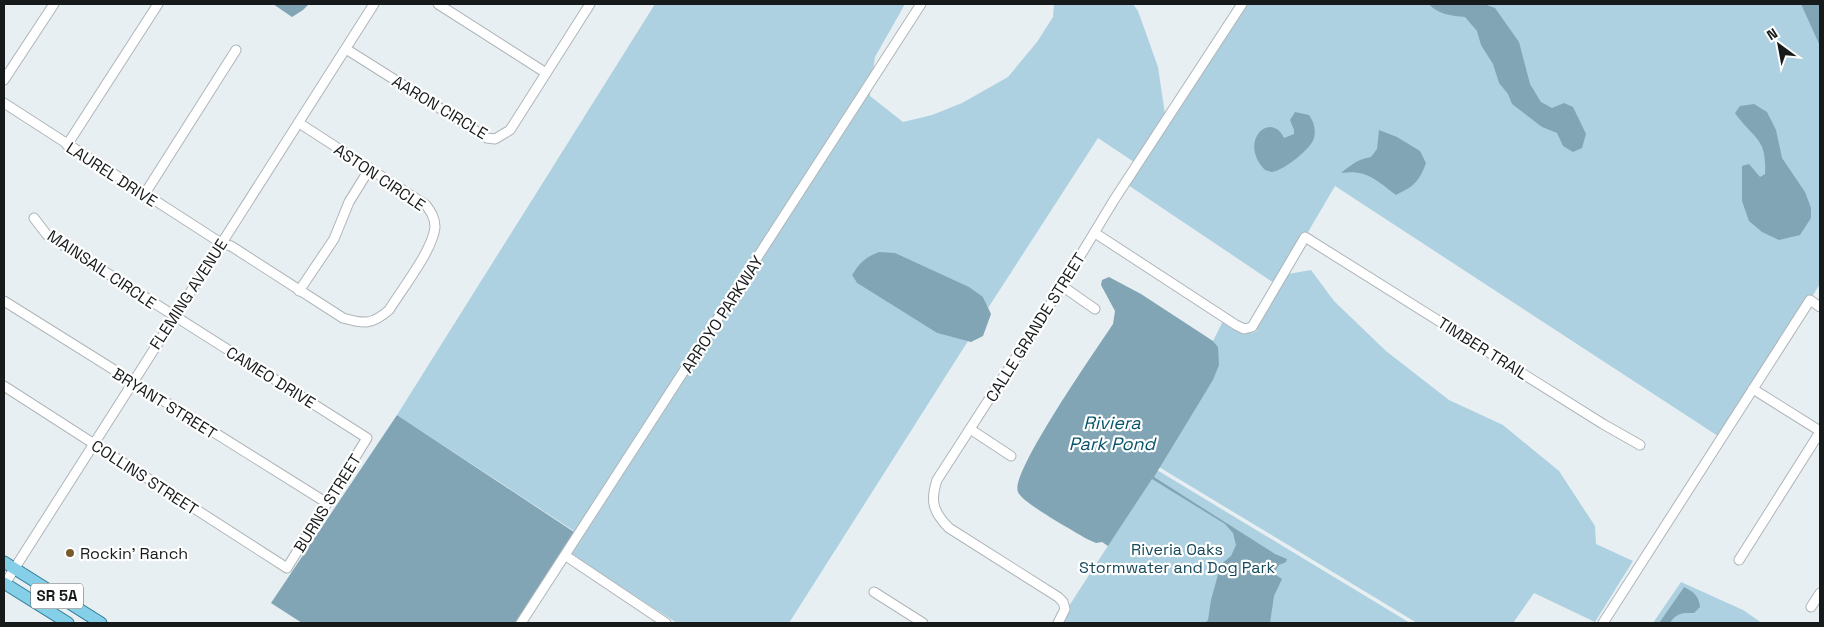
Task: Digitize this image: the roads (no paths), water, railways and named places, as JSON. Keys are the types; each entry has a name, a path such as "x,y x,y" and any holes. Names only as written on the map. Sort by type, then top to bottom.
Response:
{"main road":[{"name":"SR 5A","path":"9,565 101,623"},
{"name":"SR 5A","path":"4,583 68,623"}],"street":[{"path":"4,80 54,4"},
{"path":"67,145 158,4"},
{"name":"FLEMING AVENUE","path":"4,583 9,565 94,443 131,382 374,4"},
{"path":"438,4 546,73"},
{"name":"AARON CIRCLE","path":"346,49 487,138 495,139 510,130 590,4"},
{"name":"ARROYO PARKWAY","path":"524,622 921,4"},
{"name":"CALLE GRANDE STREET","path":"1058,623 1064,615 1063,602 949,528 939,518 934,505 933,493 938,480 1062,286 1114,200 1242,4"},
{"path":"144,195 236,50"},
{"name":"LAUREL DRIVE","path":"4,102 67,145 221,243"},
{"name":"ASTON CIRCLE","path":"221,243 230,246 343,318 358,322 372,322 389,310 432,242 435,225 433,215 426,205 299,123"},
{"path":"300,291 334,238 349,202 370,168"},
{"name":"MAINSAIL CIRCLE","path":"34,218 47,236 174,316"},
{"name":"TIMBER TRAIL","path":"1095,233 1236,325 1244,328 1252,328 1305,237 1603,424 1640,445"},
{"path":"1062,286 1095,309"},
{"path":"1603,623 1810,300 1820,307"},
{"name":"BRYANT STREET","path":"4,301 327,503"},
{"name":"CAMEO DRIVE","path":"174,316 368,438"},
{"name":"COLLINS STREET","path":"4,386 286,568"},
{"path":"1739,560 1820,431 1752,388"},
{"path":"970,429 1011,456"},
{"name":"BURNS STREET","path":"286,568 368,438"},
{"path":"566,556 666,623"},
{"path":"874,592 923,623"},
{"path":"1811,607 1820,593"}],"water":[{"path":"273,4 309,4 292,17"},
{"path":"1429,4 1484,4 1495,8 1519,42 1530,84 1541,102 1552,108 1564,103 1573,107 1586,134 1582,148 1573,152 1563,146 1557,133 1542,127 1512,104 1508,94 1499,83 1493,64 1481,45 1477,31 1465,17 1440,12"},
{"path":"1801,4 1820,4 1820,46"},
{"path":"1754,104 1767,112 1776,130 1782,158 1805,192 1811,208 1811,218 1800,235 1779,240 1762,232 1749,221 1742,201 1742,166 1749,164 1760,177 1765,174 1764,153 1758,140 1735,113 1740,106"},
{"path":"1295,112 1309,115 1311,118 1315,129 1312,142 1303,153 1283,168 1272,172 1265,170 1257,159 1254,149 1255,140 1265,128 1272,127 1278,130 1284,138 1294,134 1290,120"},
{"path":"1379,130 1397,137 1420,151 1426,163 1415,183 1396,195 1371,177 1358,173 1341,173 1358,161 1371,157 1377,149"},
{"path":"879,252 895,253 969,287 983,297 991,314 983,336 971,342 937,333 857,283 852,275 855,270 864,260"},
{"name":"Riviera Park Pond","path":"1109,277 1141,294 1213,341 1218,347 1219,365 1213,380 1154,477 1275,554 1287,559 1275,571 1276,575 1282,579 1274,596 1270,623 1205,623 1208,620 1211,600 1221,564 1231,556 1236,545 1233,533 1225,524 1152,479 1108,546 1102,542 1096,543 1087,539 1061,524 1038,510 1018,492 1019,481 1027,461 1040,437 1113,324 1115,311 1101,285 1102,280"},
{"path":"397,415 574,532 515,623 302,623 271,603"},
{"path":"1684,587 1695,594 1700,607 1694,613 1678,615 1670,623 1659,623"}],"place":[{"name":"Rockin' Ranch","path":"70,553"}],"park label":[{"name":"Riveria Oaks Stormwater and Dog Park","path":"1177,558"}]}
